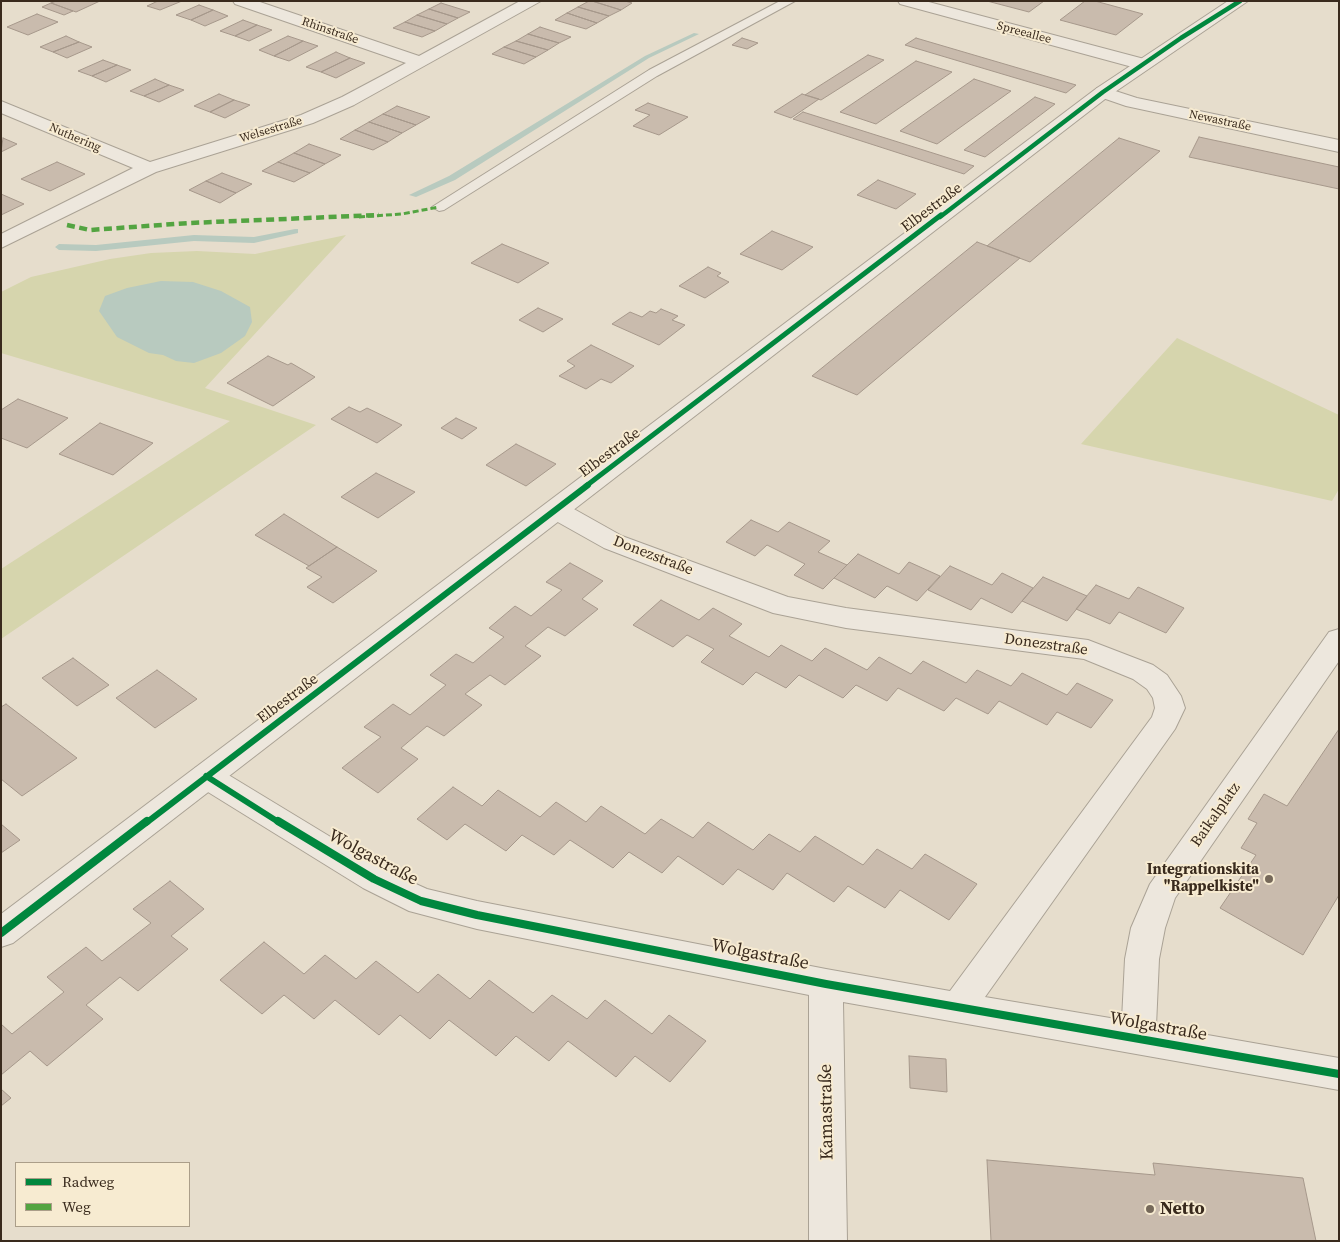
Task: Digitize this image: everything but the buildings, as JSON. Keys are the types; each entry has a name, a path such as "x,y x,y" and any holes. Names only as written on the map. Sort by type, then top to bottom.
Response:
{"street":[{"name":"Rhinstraße","path":"240,1 420,62"},
{"name":"Welsestraße","path":"1,242 149,168 307,119 348,101 533,1"},
{"name":"Spreeallee","path":"906,1 1142,64"},
{"name":"Elbestraße","path":"1,933 1103,92 1142,64 1240,1"},
{"name":"Newastraße","path":"1103,92 1132,102 1339,146"},
{"name":"Nuthering","path":"1,106 149,168"},
{"name":"Donezstraße","path":"556,510 613,542 784,606 846,618 1088,650 1143,672 1157,682 1167,696 1170,708 1165,721 959,1006"},
{"name":"Baikalplatz","path":"1138,1039 1142,959 1148,928 1161,893 1339,639"},
{"name":"Wolgastraße","path":"206,776 234,795 374,879 421,901 826,984 1339,1074"},
{"name":"Kamastraße","path":"826,984 828,1241"}],"lane":[{"path":"439,207 653,73 789,1"}],"green space":[{"path":"346,235 205,388 316,425 1,639 1,569 230,421 1,353 1,292 31,277 110,259 151,253 197,251 255,254"},
{"path":"1177,338 1339,415 1339,489 1332,501 1081,444"}],"shaded area":[{"path":"161,281 193,282 221,291 250,307 252,322 245,336 221,353 194,363 176,361 163,355 149,353 117,337 99,311 105,296 127,288"}],"waterway":[{"path":"413,195 452,178 647,57 696,34"},
{"path":"59,247 96,248 194,238 254,240 295,231"}],"marked path":[{"path":"67,225 90,230 189,223 320,219 402,214 439,207"}],"cycle path":[{"path":"1,933 1103,92 1181,38 1240,1"},
{"path":"206,776 234,795 374,879 421,901 477,915 826,984 1339,1074"}],"place":[{"name":"Integrationskita \"Rappelkiste\"","path":"1269,879"},
{"name":"Netto","path":"1150,1209"}]}
